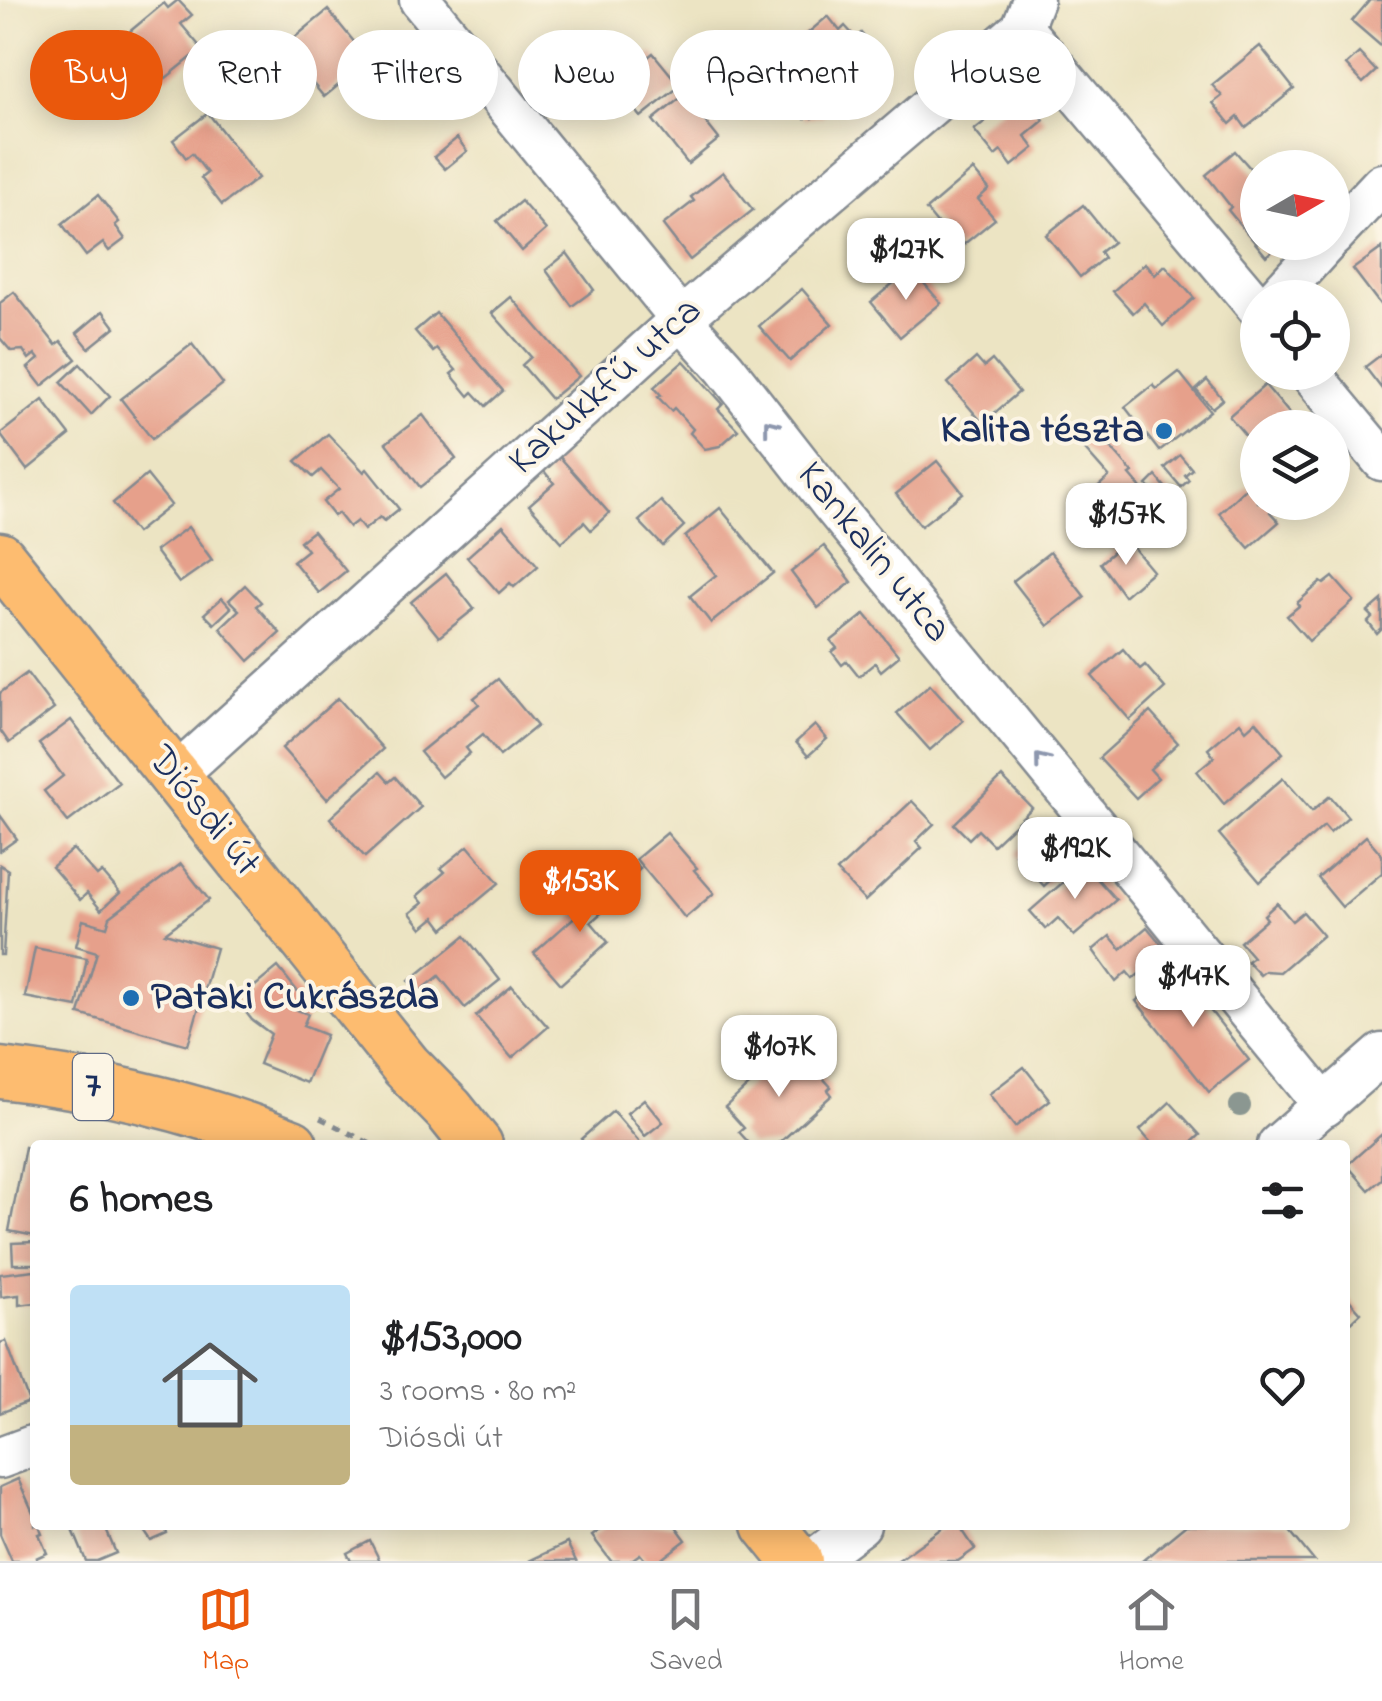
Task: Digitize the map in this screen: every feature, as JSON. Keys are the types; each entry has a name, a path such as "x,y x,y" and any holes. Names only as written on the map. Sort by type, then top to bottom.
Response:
{"main road":[{"name":"Diósdi út","path":"0,558 406,1066 473,1140"},
{"name":"Diósdi út","path":"406,1066 425,1106 428,1140"},
{"name":"7","path":"0,1073 102,1088 279,1140"},
{"path":"772,1530 798,1561"}],"street":[{"name":"Kankalin utca","path":"420,0 681,319 726,368 829,501 1325,1106"},
{"name":"Kakukkfű utca","path":"175,776 681,319 1028,14"},
{"path":"1028,14 1240,285"},
{"path":"1350,218 1382,184"},
{"path":"1293,280 1311,260"},
{"path":"1324,390 1382,460"},
{"path":"1284,1140 1382,1054"},
{"path":"0,1458 30,1447"},
{"path":"812,1561 853,1530"}],"building":[{"path":"178,0 192,15 181,24 186,30 183,30 183,64 166,78 163,30 132,30 164,3 168,8"},
{"path":"1370,0 1382,0 1382,47 1352,21"},
{"path":"328,10 344,30 337,30 337,86 324,97 317,88 317,30 304,30"},
{"path":"828,16 839,30 812,30"},
{"path":"1260,46 1294,89 1246,128 1238,117 1230,124 1213,103 1222,96 1212,85"},
{"path":"653,53 670,74 670,94 650,110"},
{"path":"1359,53 1376,71 1363,83 1346,65"},
{"path":"670,106 670,120 704,120 719,139 688,164 653,120"},
{"path":"199,120 213,120 258,178 222,205 201,178 207,173 192,153 186,158 173,140"},
{"path":"987,120 1044,120 1025,136 1034,148 1012,166 1001,151 995,156 974,130"},
{"path":"457,138 467,151 445,169 434,157"},
{"path":"1235,151 1240,157 1240,225 1228,210 1231,207 1206,175"},
{"path":"973,170 989,189 978,199 995,219 958,249 926,210"},
{"path":"723,172 753,210 690,260 663,225"},
{"path":"98,195 119,222 115,225 125,239 109,251 103,243 86,256 62,224"},
{"path":"521,201 546,230 522,251 497,221"},
{"path":"1083,205 1113,242 1100,252 1104,258 1080,277 1046,235"},
{"path":"1382,248 1382,307 1353,269"},
{"path":"567,253 594,290 572,306 546,270"},
{"path":"1145,263 1155,275 1165,265 1194,298 1163,326 1144,303 1133,313 1113,291"},
{"path":"911,268 941,303 900,337 871,302"},
{"path":"802,289 832,324 790,361 759,326"},
{"path":"14,292 56,345 61,341 76,359 42,386 28,368 39,359 35,354 29,359 23,350 11,351 0,338 0,303"},
{"path":"511,297 579,376 551,399 522,365 531,357 492,313"},
{"path":"103,311 115,327 89,348 77,333"},
{"path":"436,313 503,391 486,406 473,392 469,396 451,374 456,370 415,331"},
{"path":"192,344 223,384 152,439 121,399"},
{"path":"1382,354 1382,389 1365,367"},
{"path":"976,358 984,367 992,360 1019,392 983,423 948,383"},
{"path":"684,361 723,404 718,409 738,430 720,446 705,449 690,433 693,429 658,397 661,395 654,387"},
{"path":"80,364 110,396 91,415 61,382"},
{"name":"Kalita tészta","path":"1179,372 1210,411 1159,451 1125,407 1153,385 1157,389"},
{"path":"1207,380 1223,399 1212,408 1196,390"},
{"path":"1259,390 1269,390 1286,410 1240,410 1240,429 1229,416"},
{"path":"43,400 70,435 27,470 0,434"},
{"path":"423,415 456,459 420,487 386,443"},
{"path":"1092,432 1099,434 1141,488 1128,499 1144,521 1131,532 1094,490 1109,477 1079,443"},
{"path":"328,434 364,472 367,469 399,509 384,521 380,517 364,530 357,521 349,527 323,502 339,489 321,470 313,477 296,461"},
{"path":"1180,455 1192,469 1185,475 1189,480 1181,487 1165,468"},
{"path":"559,456 609,513 591,530 584,522 562,542 529,505 554,483 543,470"},
{"path":"937,461 963,493 921,526 896,494"},
{"path":"147,475 171,505 136,533 113,503"},
{"path":"1156,476 1170,493 1161,501 1147,485"},
{"path":"1240,493 1240,520 1279,522 1249,548 1219,513"},
{"path":"661,501 684,526 663,546 639,521"},
{"path":"720,508 773,573 711,623 690,596 716,575 685,537"},
{"path":"503,525 538,566 514,587 510,583 499,593 467,557"},
{"path":"188,527 212,560 179,583 155,551"},
{"path":"313,531 346,571 319,593 293,561 307,550 300,541"},
{"path":"1127,540 1153,571 1124,596 1100,563"},
{"path":"824,546 852,582 818,608 791,572"},
{"path":"1050,552 1085,597 1048,626 1013,581"},
{"path":"446,573 474,609 439,637 411,602"},
{"path":"1333,577 1354,601 1309,641 1287,616 1321,582"},
{"path":"245,585 261,602 256,606 280,633 249,661 220,628 239,610 229,600"},
{"path":"222,598 231,608 214,624 204,614"},
{"path":"1382,600 1382,629 1377,634 1368,622 1373,617 1368,612"},
{"path":"865,614 899,656 881,671 875,663 859,676 847,661 842,665 832,652 837,648 831,641"},
{"path":"1123,649 1140,669 1145,665 1165,688 1130,720 1092,676"},
{"path":"27,673 54,709 9,743 0,730 0,693"},
{"path":"498,679 537,726 500,756 483,734 466,748 470,753 441,777 420,752 479,704 474,698"},
{"path":"930,684 963,721 930,750 897,713"},
{"path":"338,698 383,749 327,799 282,748"},
{"path":"1150,712 1178,743 1150,769 1158,778 1136,798 1099,758"},
{"path":"71,720 119,783 68,822 44,791 63,776 39,744"},
{"path":"1256,721 1283,753 1224,804 1197,771 1214,757 1208,749 1240,722 1246,730"},
{"path":"815,725 827,739 808,756 796,742"},
{"path":"380,772 389,782 395,777 421,807 365,857 330,818"},
{"path":"1002,777 1032,808 993,845 978,830 969,839 954,824"},
{"path":"1283,778 1312,811 1330,796 1348,817 1330,833 1324,826 1260,882 1219,834"},
{"path":"912,801 934,824 916,841 922,848 865,901 837,871"},
{"path":"0,815 17,839 0,851"},
{"path":"1049,822 1079,854 1044,886 1015,854"},
{"path":"667,833 714,893 685,918 636,859"},
{"path":"1366,836 1382,855 1382,873 1342,907 1318,878"},
{"path":"468,846 499,883 444,929 435,917 422,928 410,913 423,903 417,896 445,872 441,868"},
{"path":"73,849 97,876 102,872 120,893 101,910 87,893 80,900 52,867"},
{"path":"635,863 640,869 611,894 616,900 591,922 608,942 561,984 534,953"},
{"path":"181,864 209,900 165,933 216,948 188,1045 79,1014 97,952 76,946 83,920 107,927 110,917"},
{"path":"1084,864 1116,900 1074,936 1058,918 1046,929 1030,911"},
{"path":"0,865 8,870 3,955 0,955"},
{"path":"1277,903 1292,921 1303,912 1323,935 1280,972 1265,971 1260,975 1247,961 1253,957 1240,942 1267,919 1264,915"},
{"path":"1147,927 1167,951 1133,979 1127,972 1116,982 1093,950 1110,936 1121,949"},
{"path":"465,936 500,980 465,1008 439,976 418,993 409,981"},
{"path":"35,948 87,958 77,1007 25,997"},
{"path":"278,967 302,997 297,1010 308,1014 303,1026 326,1035 306,1083 259,1064 271,1034 252,1020 237,1001"},
{"path":"1177,968 1249,1060 1209,1092 1136,1001"},
{"path":"512,986 548,1027 512,1058 476,1016"},
{"path":"793,1045 831,1087 828,1090 832,1095 782,1140 746,1140 739,1132 744,1128 725,1107"},
{"path":"1024,1067 1050,1100 1015,1127 989,1094"},
{"path":"644,1099 663,1122 645,1136 627,1113"},
{"path":"1170,1102 1200,1135 1194,1140 1149,1140 1140,1130"},
{"path":"613,1111 638,1140 582,1140"},
{"path":"1382,1134 1382,1179 1369,1190 1350,1168 1350,1162"},
{"path":"25,1147 30,1148 30,1235 9,1231"},
{"path":"30,1242 30,1264 13,1264 12,1243"},
{"path":"30,1271 30,1304 19,1305 19,1295 1,1297 0,1274"},
{"path":"1350,1301 1361,1313 1350,1323"},
{"path":"6,1341 29,1402 0,1413 0,1343"},
{"path":"18,1479 30,1506 30,1530 41,1530 47,1553 37,1561 12,1561 0,1534 0,1487"},
{"path":"73,1530 106,1530 116,1553 86,1561"},
{"path":"143,1530 166,1530 167,1534 151,1541"},
{"path":"600,1530 679,1530 686,1540 659,1561 646,1561 640,1554 630,1561 611,1561 592,1536"},
{"path":"940,1530 962,1530 975,1549 958,1561 897,1561"},
{"path":"1180,1530 1289,1530 1314,1561 1142,1561"},
{"path":"370,1541 380,1561 351,1561 347,1553"},
{"path":"567,1543 576,1561 529,1561"}],"waterway":[{"path":"1316,1140 1382,1085"}],"place":[{"name":"Kalita tészta","path":"1164,431"},
{"name":"Pataki Cukrászda","path":"131,998"}]}
